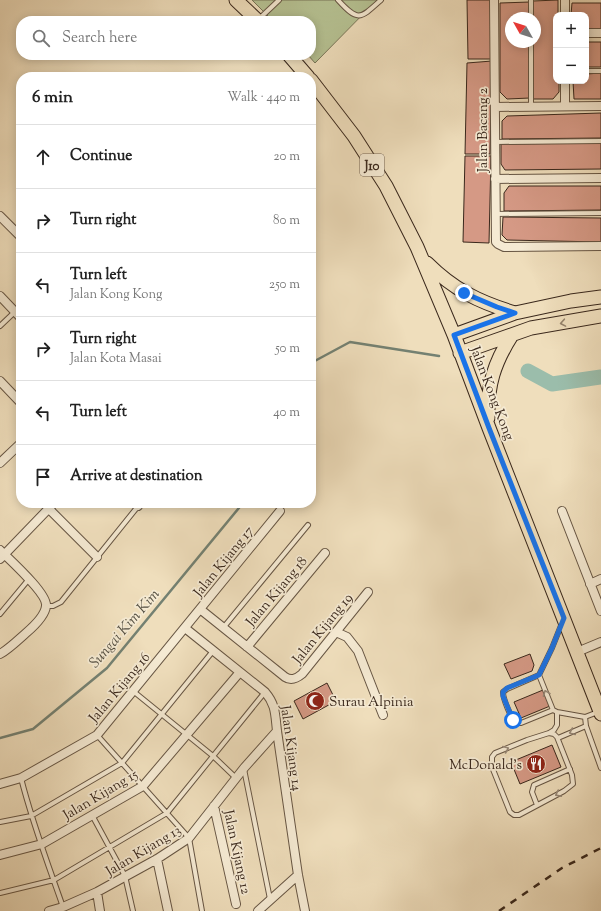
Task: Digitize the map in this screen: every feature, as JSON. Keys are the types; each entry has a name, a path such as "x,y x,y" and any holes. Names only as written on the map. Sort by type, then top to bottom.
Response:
{"main road":[{"path":"236,0 253,16"},
{"path":"293,60 304,72"},
{"name":"Jalan Kong Kong","path":"316,87 354,136 386,186 422,257 454,335 601,713"},
{"path":"422,257 439,275 464,293 515,313"},
{"path":"454,335 515,313 571,301 601,297"},
{"path":"460,353 531,328 601,316"},
{"path":"489,428 488,399 490,387 502,350 512,335"}],"street":[{"name":"Jalan Bacang 2","path":"494,0 496,242 500,246 513,247 601,246"},
{"path":"564,0 565,12"},
{"path":"589,33 601,33"},
{"path":"565,84 565,106"},
{"path":"495,107 601,106"},
{"path":"495,179 601,178"},
{"path":"0,216 16,232"},
{"path":"0,296 16,309"},
{"path":"0,381 16,398"},
{"path":"0,463 16,448"},
{"path":"0,654 32,627 43,615 47,606 38,588 1,554 49,508"},
{"path":"53,508 97,557"},
{"name":"Jalan Kijang 17","path":"185,628 280,511"},
{"path":"562,512 601,611"},
{"name":"Jalan Kijang 18","path":"247,647 325,553"},
{"path":"590,584 601,579"},
{"name":"Jalan Kijang 19","path":"247,647 288,679 295,679 302,674 368,592"},
{"path":"200,609 247,647"},
{"name":"Jalan Kijang 14","path":"185,628 265,692 274,704 298,875 305,911"},
{"name":"Jalan Kijang 16","path":"0,784 21,778 97,735 185,628"},
{"path":"336,632 347,637 358,651 383,715"},
{"path":"577,652 601,642"},
{"name":"Jalan Kijang 15","path":"0,855 42,844 142,786 240,672"},
{"name":"Jalan Kijang 13","path":"49,911 63,907 97,892 157,859 189,838 244,768 277,731"},
{"name":"Jalan Kijang 12","path":"214,806 236,904"},
{"path":"157,859 168,911"},
{"path":"258,911 298,875"},
{"path":"97,892 100,911"}],"lane":[{"path":"263,16 279,0"},
{"path":"338,0 352,14 359,16 366,13 381,0"},
{"path":"531,0 531,12"},
{"path":"531,48 531,106"},
{"path":"589,71 601,71"},
{"path":"495,142 601,141"},
{"path":"495,214 601,213"},
{"path":"0,326 16,314"},
{"path":"47,606 53,606 61,602 135,508"},
{"path":"223,628 308,525"},
{"path":"0,614 29,579"},
{"path":"553,710 521,723 516,723 513,720 503,696 503,692 507,688 539,675 564,618"},
{"path":"0,822 31,816 122,763 214,651"},
{"path":"539,675 553,710 585,717 601,713"},
{"path":"133,691 187,734 236,778"},
{"path":"0,893 54,880 166,813 265,692"},
{"path":"549,733 554,734 558,738 570,769 573,780 572,786 519,814 514,815 512,814 492,767 491,759 495,753 554,730 557,725 557,712"},
{"path":"585,717 586,726 601,768"},
{"path":"558,738 586,726"},
{"path":"97,735 189,838 202,911"},
{"path":"244,768 270,900"},
{"path":"537,805 532,792 534,785 570,769"},
{"path":"21,778 31,816 63,907"},
{"path":"92,815 125,876 132,911"}],"green space":[{"path":"252,0 377,0 315,63 312,60 316,60 316,16 268,16"}],"building":[{"path":"467,0 491,0 491,59 468,59"},
{"path":"558,0 558,12 553,12 553,84 559,84 559,92 553,99 533,99 533,48 541,48 541,12 533,12 533,1"},
{"path":"530,2 530,12 505,12 505,48 530,48 530,98 507,99 500,92 500,3"},
{"path":"572,3 601,3 601,29 589,29 589,12 571,12"},
{"path":"589,42 601,42 601,67 589,67"},
{"path":"492,61 490,154 465,154 467,63"},
{"path":"601,73 601,99 574,99 573,84 589,84 589,74"},
{"path":"601,113 601,138 502,139 502,121 507,116"},
{"path":"601,143 601,169 505,170 501,164 501,144"},
{"path":"465,156 491,156 489,243 463,242"},
{"path":"509,186 601,186 601,210 504,211 504,193"},
{"path":"503,217 601,218 601,242 507,240 502,235"},
{"path":"530,654 534,665 532,671 511,679 504,664"},
{"name":"Surau Alpinia","path":"327,683 336,701 303,719 294,701"},
{"path":"543,690 550,706 521,718 514,702"},
{"name":"McDonald's","path":"552,745 561,767 520,784 511,762"}],"waterway":[{"name":"Sungai Kim Kim","path":"316,360 350,342 439,356"},
{"path":"528,371 552,384 601,377"},
{"name":"Sungai Kim Kim","path":"0,738 33,729 107,668 239,508"}],"railway":[{"path":"499,911 562,868 601,848"}],"place":[{"name":"Surau Alpinia","path":"315,701"},
{"name":"McDonald's","path":"536,764"}],"route":[{"path":"464,293 483,302 515,313 454,335 564,618 539,675 507,688 503,692 503,696 513,720"}]}
